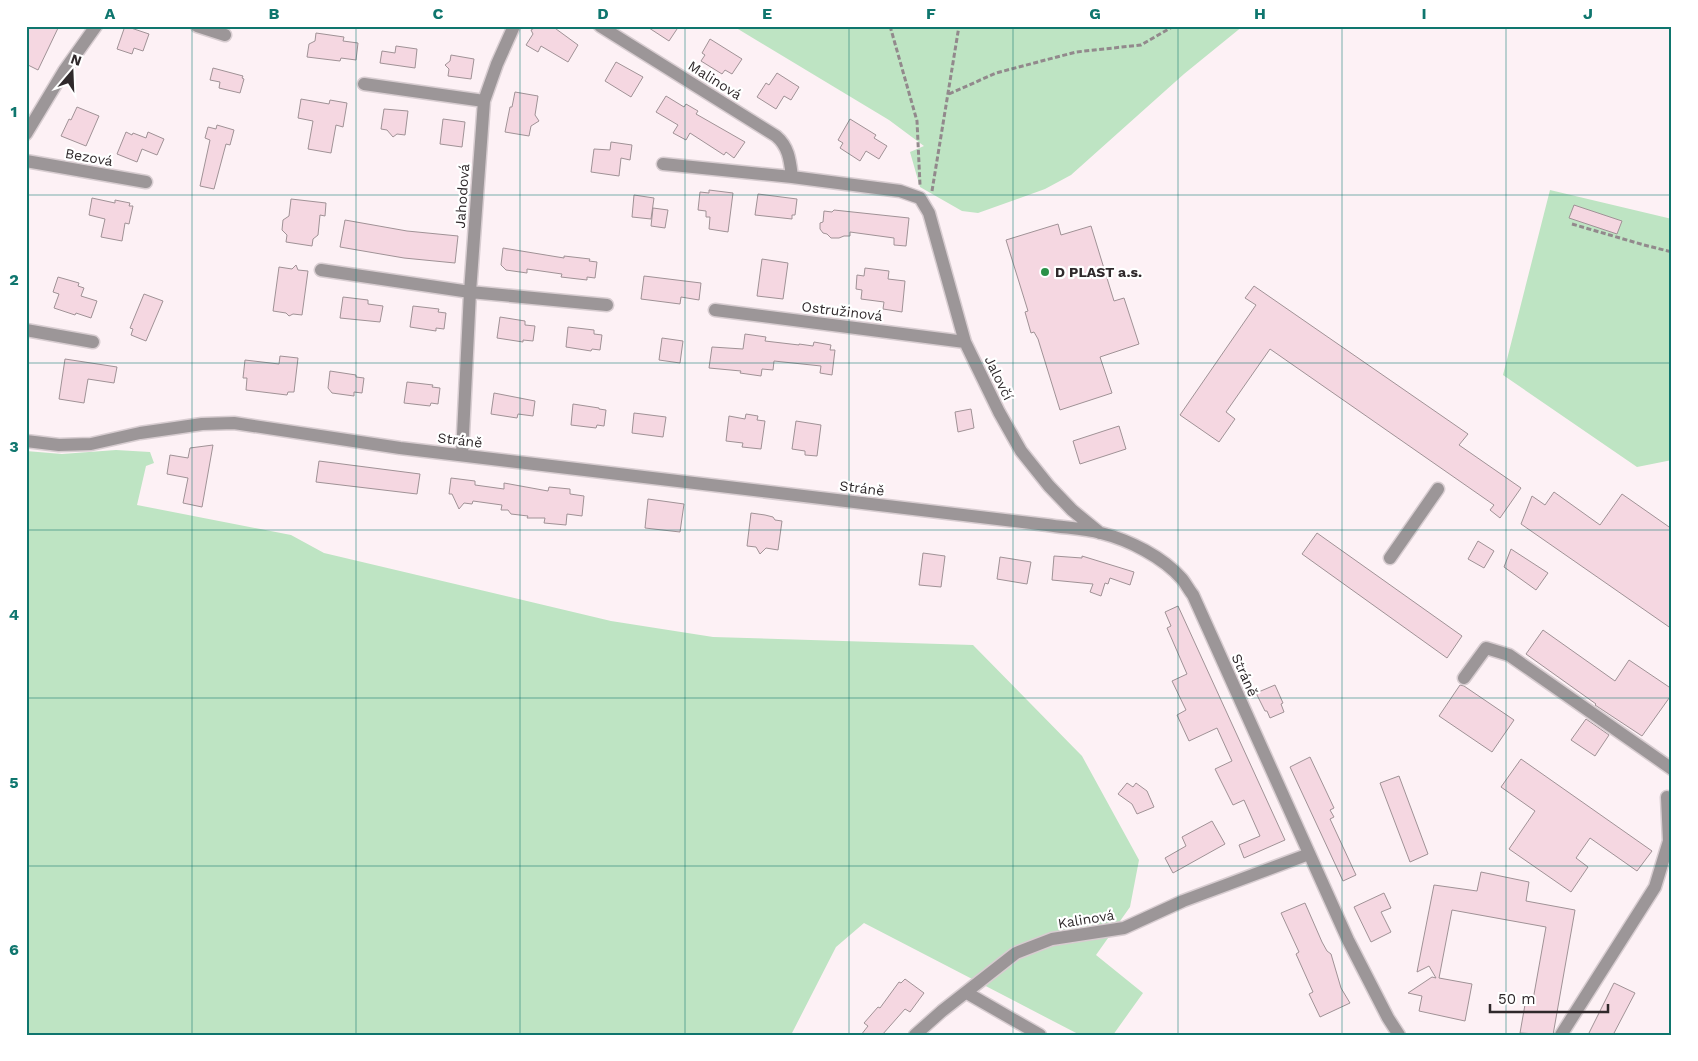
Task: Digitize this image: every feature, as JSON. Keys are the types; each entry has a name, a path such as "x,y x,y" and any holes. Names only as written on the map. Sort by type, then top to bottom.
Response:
{"street":[{"path":"26,134 64,71 96,26"},
{"path":"197,26 226,36"},
{"name":"Jahodová","path":"462,455 470,292 484,101 497,64 514,26"},
{"name":"Malinová","path":"600,26 776,136 788,150 792,177"},
{"path":"364,84 484,101"},
{"name":"Bezová","path":"26,161 146,182"},
{"path":"663,164 792,177 900,191 923,202"},
{"name":"Jalovčí","path":"923,202 965,342 999,412 1021,451 1048,486 1072,510 1100,533"},
{"path":"321,270 470,292 607,305"},
{"name":"Ostružinová","path":"716,310 965,342"},
{"path":"26,330 93,342"},
{"name":"Stráně","path":"26,442 91,444 140,433 202,424 234,423 462,455 1100,533 1142,549 1167,565 1182,579 1193,595 1348,940 1388,1018 1399,1035"},
{"path":"1390,558 1438,489"},
{"path":"1464,678 1486,648 1509,655 1672,769"},
{"path":"1561,1035 1654,887 1669,841 1668,797"},
{"name":"Kalinová","path":"915,1035 1016,953 1052,939 1124,928 1183,901 1309,854"},
{"path":"966,993 1040,1035"}],"path":[{"path":"890,26 917,121 923,202 931,198 959,26"},
{"path":"949,94 996,73 1076,52 1141,45 1174,26"},
{"path":"1572,224 1644,246 1672,252"}],"green space":[{"path":"733,26 1243,26 1184,74 1071,175 1045,189 978,213 962,211 920,187 910,152 924,146 889,120"},
{"path":"1550,190 1672,219 1672,460 1637,467 1503,375"},
{"path":"116,450 150,452 154,463 146,466 137,505 291,535 324,553 611,621 713,637 973,645 1082,756 1139,860 1130,907 1096,955 1143,993 1113,1035 1080,1035 864,923 836,947 791,1035 26,1035 26,451 62,454"}],"building":[{"path":"26,26 59,26 38,70 26,64"},
{"path":"125,26 149,34 143,51 134,48 132,54 117,49"},
{"path":"538,26 552,26 578,45 568,62 541,46 538,52 526,45 533,34 531,30"},
{"path":"646,26 679,26 669,41"},
{"path":"316,33 344,37 343,41 358,43 356,60 341,58 340,61 307,57 309,44 315,41"},
{"path":"710,39 742,59 732,74 725,70 722,74 701,61 705,55 702,53"},
{"path":"396,46 417,49 415,68 380,63 382,51 395,53"},
{"path":"451,55 474,59 471,79 448,76 449,69 445,65 450,61"},
{"path":"616,62 643,77 631,97 605,81"},
{"path":"213,68 243,76 242,78 244,79 240,93 219,88 220,82 210,80"},
{"path":"777,73 799,87 791,100 784,96 776,109 757,97 766,83 769,85"},
{"path":"515,92 538,96 535,115 539,121 531,126 529,136 505,132"},
{"path":"666,96 684,107 686,104 698,111 696,114 745,142 734,158 726,152 724,155 690,133 686,140 673,133 678,125 656,112"},
{"path":"301,99 329,104 330,100 347,103 343,127 336,125 331,153 308,149 313,121 298,118"},
{"path":"77,107 99,116 86,146 61,136"},
{"path":"384,109 408,111 405,135 397,134 393,137 387,130 381,129"},
{"path":"443,119 465,122 462,147 440,144"},
{"path":"850,119 876,135 874,138 887,146 879,159 866,151 860,161 840,148 843,143 838,140"},
{"path":"217,125 234,130 230,145 226,144 214,189 200,186 210,140 205,138 208,127 216,129"},
{"path":"126,132 146,138 148,132 164,139 157,155 142,149 137,162 117,154"},
{"path":"611,142 632,145 630,160 621,158 619,176 591,172 594,149 610,150"},
{"path":"709,190 733,193 728,232 709,229 710,217 706,217 706,211 698,210 700,192 709,193"},
{"path":"758,194 797,199 795,215 792,215 792,219 755,215"},
{"path":"634,195 654,198 651,219 632,217"},
{"path":"92,198 115,203 115,200 130,203 129,206 133,206 129,224 125,223 122,241 101,237 105,219 89,215"},
{"path":"291,199 326,203 325,216 320,215 318,235 313,239 312,246 286,242 287,235 282,230 283,220 289,216"},
{"path":"1574,205 1622,221 1617,234 1569,218"},
{"path":"653,208 668,210 665,228 651,226"},
{"path":"834,210 909,218 906,246 894,245 894,238 850,232 850,236 831,238 820,229 820,223 823,222 824,211 832,212"},
{"path":"345,220 407,231 458,236 455,263 404,258 340,247"},
{"path":"1058,224 1061,235 1091,226 1114,301 1124,298 1139,344 1100,357 1112,393 1060,410 1038,339 1034,332 1031,333 1025,312 1028,311 1006,240"},
{"path":"503,248 564,258 564,256 590,259 589,261 597,262 595,278 587,277 587,280 561,277 562,274 527,269 527,273 506,270 501,265"},
{"path":"762,259 788,263 783,299 757,296"},
{"path":"296,265 298,270 308,271 302,315 293,314 289,316 286,313 273,311 279,267 292,269"},
{"path":"865,268 889,271 888,279 905,281 902,312 883,309 884,302 861,299 862,290 856,289 857,275 864,276"},
{"path":"644,276 701,283 699,300 681,297 680,304 641,299"},
{"path":"58,277 79,283 78,286 84,288 81,296 97,301 91,318 54,308 59,294 53,292"},
{"path":"1254,286 1468,434 1459,445 1521,488 1500,518 1490,510 1494,505 1270,349 1226,412 1235,419 1219,442 1180,415 1256,305 1245,298"},
{"path":"144,294 163,301 146,341 131,335 133,329 130,328"},
{"path":"343,297 368,300 368,304 383,306 380,322 340,318"},
{"path":"413,306 439,309 438,312 446,313 444,329 436,328 436,331 410,327"},
{"path":"500,317 525,321 525,325 535,326 533,341 523,340 523,342 497,338"},
{"path":"568,327 594,330 594,334 602,335 600,350 592,349 591,351 566,347"},
{"path":"745,334 766,337 765,341 813,346 814,342 831,345 830,350 835,350 832,375 820,373 821,366 774,361 773,370 762,369 761,376 740,373 741,371 709,368 712,347 743,349"},
{"path":"662,338 683,341 680,363 659,360"},
{"path":"280,356 298,358 294,392 288,392 287,395 246,390 247,378 243,378 245,360 279,364"},
{"path":"65,359 117,367 114,383 88,379 84,403 59,399"},
{"path":"330,371 364,378 362,393 354,392 354,396 332,393 328,388"},
{"path":"407,382 433,385 432,387 440,388 438,404 431,403 430,406 404,403"},
{"path":"494,393 535,401 533,416 518,414 517,418 491,414"},
{"path":"573,404 606,410 604,426 597,425 596,428 571,425"},
{"path":"971,409 974,428 958,432 955,412"},
{"path":"634,413 666,417 663,437 632,433"},
{"path":"746,414 758,416 757,420 765,421 761,449 742,447 743,443 726,441 729,416 745,419"},
{"path":"796,421 821,425 817,456 805,455 805,451 792,449"},
{"path":"1119,426 1126,449 1080,464 1073,441"},
{"path":"213,445 202,507 183,503 188,478 167,474 170,455 188,458 190,448"},
{"path":"319,461 420,474 417,494 316,482"},
{"path":"451,478 475,481 475,485 504,489 504,483 548,491 549,487 570,489 570,494 584,496 582,516 567,514 566,525 544,523 545,518 527,518 528,516 511,514 508,510 501,510 502,505 473,501 472,504 464,503 459,509 452,494 449,494"},
{"path":"1554,492 1600,525 1622,494 1672,529 1672,629 1521,524 1532,496 1545,505"},
{"path":"648,499 684,504 680,532 645,528"},
{"path":"751,513 773,517 775,520 782,521 778,550 766,548 760,554 756,547 747,546"},
{"path":"1317,533 1462,636 1447,658 1302,554"},
{"path":"1478,541 1494,551 1484,568 1468,559"},
{"path":"1511,549 1548,573 1536,590 1504,567"},
{"path":"923,553 945,556 941,587 919,585"},
{"path":"1054,556 1082,558 1082,556 1134,572 1130,585 1110,578 1108,584 1105,583 1101,596 1090,592 1093,584 1052,580"},
{"path":"1000,557 1031,562 1027,584 997,579"},
{"path":"1178,606 1285,840 1244,858 1239,845 1260,836 1244,800 1233,805 1215,769 1232,761 1217,728 1189,741 1177,715 1186,710 1172,681 1187,674 1167,628 1171,626 1165,612"},
{"path":"1543,630 1615,681 1629,660 1672,689 1672,694 1642,736 1595,705 1526,654"},
{"path":"1275,685 1283,703 1281,704 1284,712 1270,718 1256,693"},
{"path":"1460,685 1514,720 1492,752 1439,716"},
{"path":"1586,719 1609,735 1595,756 1571,740"},
{"path":"1310,757 1334,808 1330,810 1334,817 1330,819 1356,875 1343,881 1290,767"},
{"path":"1521,759 1652,851 1637,871 1590,838 1576,858 1588,867 1571,892 1509,849 1535,811 1501,787"},
{"path":"1399,776 1428,854 1410,862 1380,783"},
{"path":"1127,783 1133,787 1136,783 1147,791 1154,807 1137,814 1132,804 1118,794"},
{"path":"1212,821 1225,844 1173,873 1165,858 1186,846 1182,837"},
{"path":"1481,872 1529,882 1526,901 1575,910 1553,1035 1520,1033 1526,999 1533,1000 1546,927 1452,910 1439,978 1472,984 1465,1021 1419,1011 1422,996 1408,993 1432,977 1436,978 1429,966 1417,972 1434,885 1477,891"},
{"path":"1384,893 1391,908 1381,912 1391,932 1371,942 1354,907"},
{"path":"1305,903 1322,942 1331,954 1341,988 1350,1003 1320,1017 1309,994 1313,992 1296,954 1299,952 1281,913"},
{"path":"905,979 924,993 910,1012 905,1009 882,1035 861,1035 868,1026 864,1023 878,1007 880,1008 899,982 901,983"},
{"path":"1614,983 1635,993 1613,1035 1588,1035"}],"place":[{"name":"D PLAST a.s.","path":"1045,272"}]}
